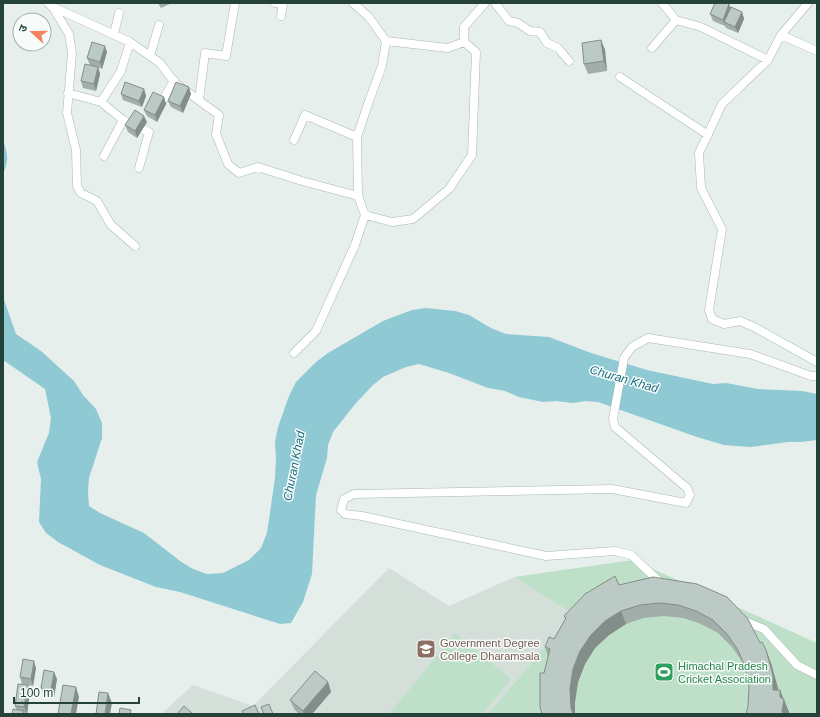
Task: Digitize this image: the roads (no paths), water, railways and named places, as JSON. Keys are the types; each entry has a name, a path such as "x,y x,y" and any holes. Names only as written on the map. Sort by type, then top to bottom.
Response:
{"street":[{"path":"199,100 205,53 226,56 235,3"},
{"path":"275,3 283,4 282,16"},
{"path":"294,353 316,331 355,245 365,215 358,196 357,137 382,66 386,41 369,17 353,3"},
{"path":"464,42 464,27 485,3"},
{"path":"495,3 509,21 518,23 530,31 540,32 547,43 558,48 569,62"},
{"path":"662,3 676,20 700,27 768,60"},
{"path":"808,3 781,35 768,60 722,104 699,153 701,188 722,229 709,310 712,319 724,324 740,321 754,326 817,362"},
{"path":"50,4 130,42 160,62 174,80 219,115 216,134 228,164 239,173 258,168 358,196"},
{"path":"50,4 69,34 72,53 67,113 76,150 76,186 81,193 97,201 111,224 135,246"},
{"path":"114,34 119,13"},
{"path":"652,48 676,20"},
{"path":"150,56 159,25"},
{"path":"781,35 817,51"},
{"path":"386,41 448,48 464,42"},
{"path":"101,102 121,71 130,42"},
{"path":"365,215 392,222 413,219 449,189 472,155 476,52 464,42"},
{"path":"620,77 708,134"},
{"path":"157,111 174,80"},
{"path":"68,93 101,102 123,120 149,132 139,168"},
{"path":"294,140 305,115 357,137"},
{"path":"104,156 123,120"},
{"path":"671,590 655,578 631,555 615,551 546,556 362,516 346,514 340,510 344,499 354,494 612,489 686,503 690,495 687,488 615,427 613,419 624,358 632,347 648,338 750,354 811,376 817,376"},
{"path":"735,617 764,629 797,665 817,675"}],"water":[{"path":"3,140 7,157 3,174"},
{"name":"Churan Khad","path":"3,297 16,334 41,351 74,381 83,395 96,409 102,423 102,438 89,478 89,506 100,513 144,533 180,561 193,569 207,574 223,573 249,560 261,548 267,533 275,478 275,442 278,427 289,396 296,382 316,362 328,353 383,321 412,310 426,308 455,311 469,315 491,328 506,334 549,337 591,353 647,370 713,384 726,383 758,389 802,391 817,394 817,440 750,447 724,445 598,402 543,402 519,397 505,391 488,388 449,373 419,364 406,367 383,377 373,385 356,403 333,432 328,445 327,458 316,495 312,574 303,602 291,623 280,624 180,592 156,587 100,565 58,542 46,533 39,522 41,479 37,462 49,433 51,418 45,389 3,360"}],"place":[{"name":"Government Degree College Dharamsala","path":"426,649"},
{"name":"Himachal Pradesh Cricket Association","path":"664,672"}]}
